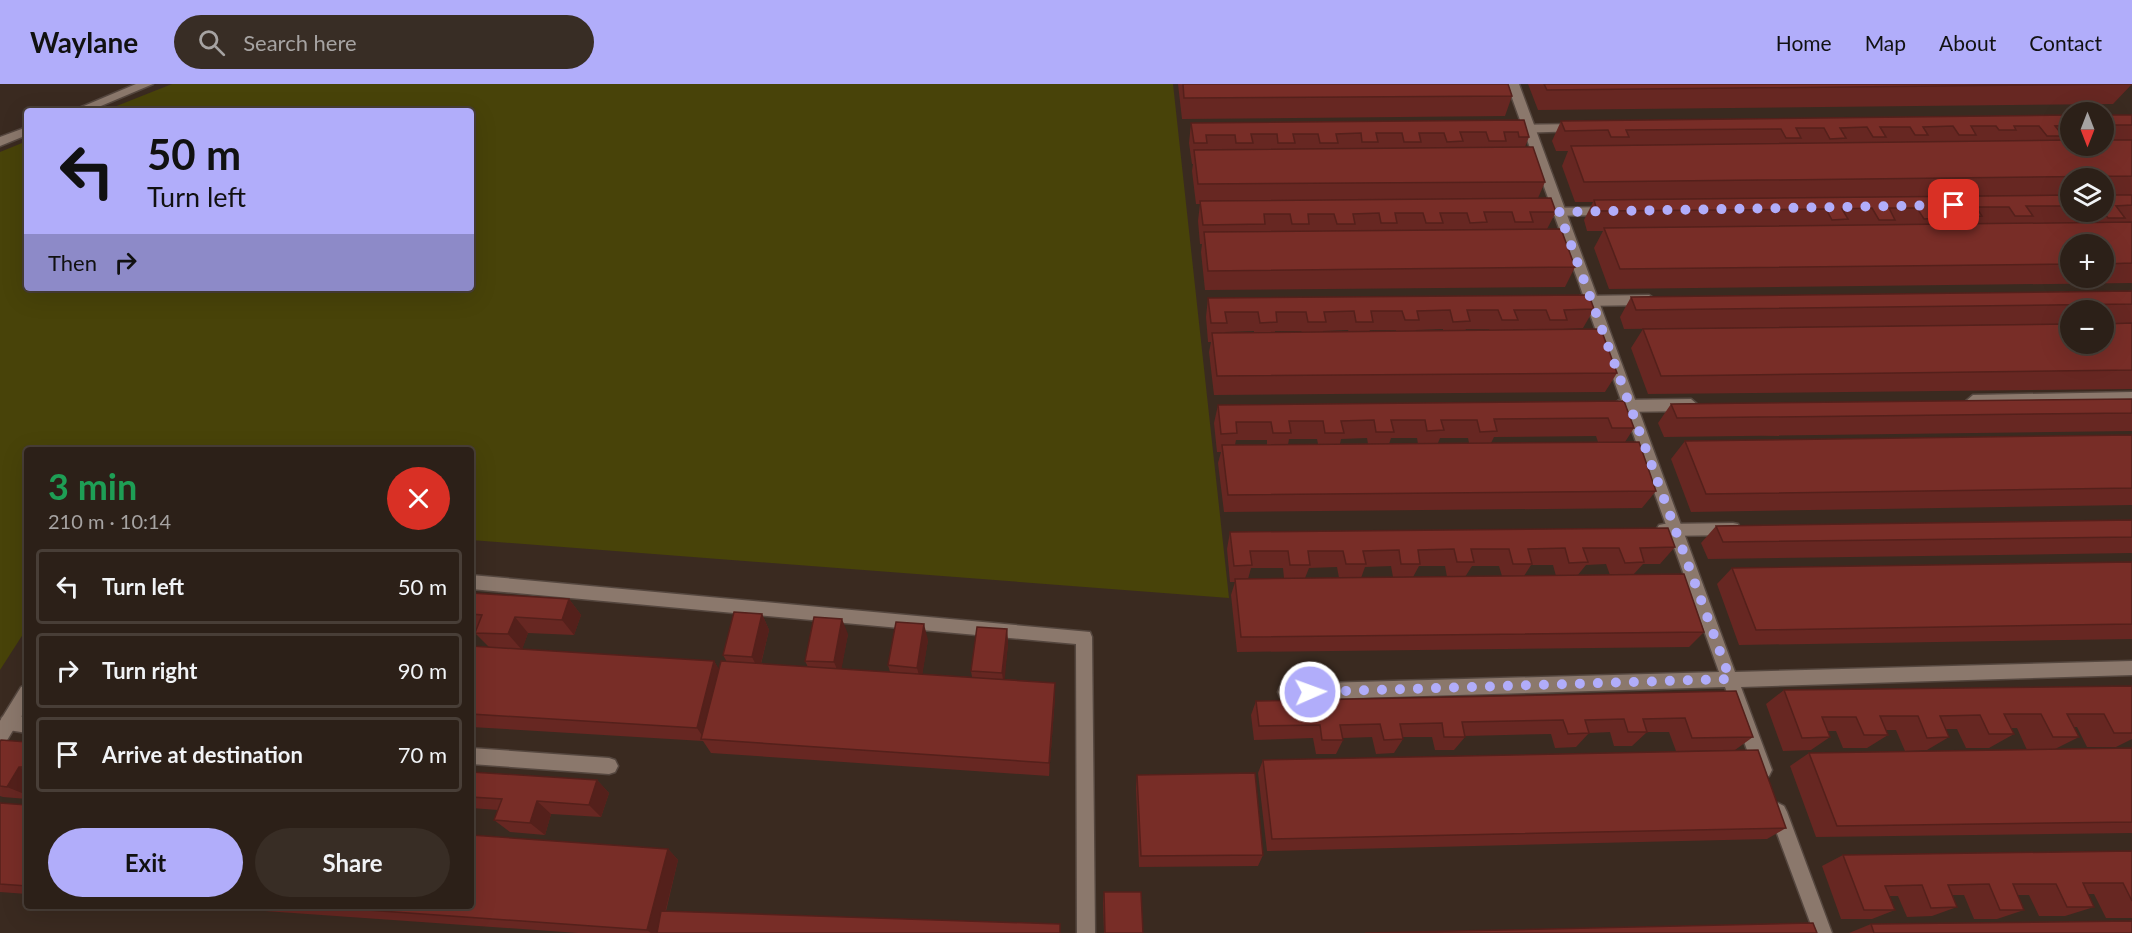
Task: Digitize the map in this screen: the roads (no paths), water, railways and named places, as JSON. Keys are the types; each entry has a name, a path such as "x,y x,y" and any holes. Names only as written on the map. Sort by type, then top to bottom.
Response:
{"street":[{"path":"86,108 147,84"},
{"path":"1513,84 1823,933"},
{"path":"1506,129 1588,128"},
{"path":"0,142 24,132"},
{"path":"1536,212 1619,211"},
{"path":"1569,302 1665,300"},
{"path":"1953,401 2132,398"},
{"path":"1607,406 1702,405"},
{"path":"1652,530 1746,528"},
{"path":"474,582 1084,637 1086,933"},
{"path":"1286,692 2132,668"},
{"path":"4,730 24,697"},
{"path":"4,730 24,725"},
{"path":"474,756 609,766"}]}
